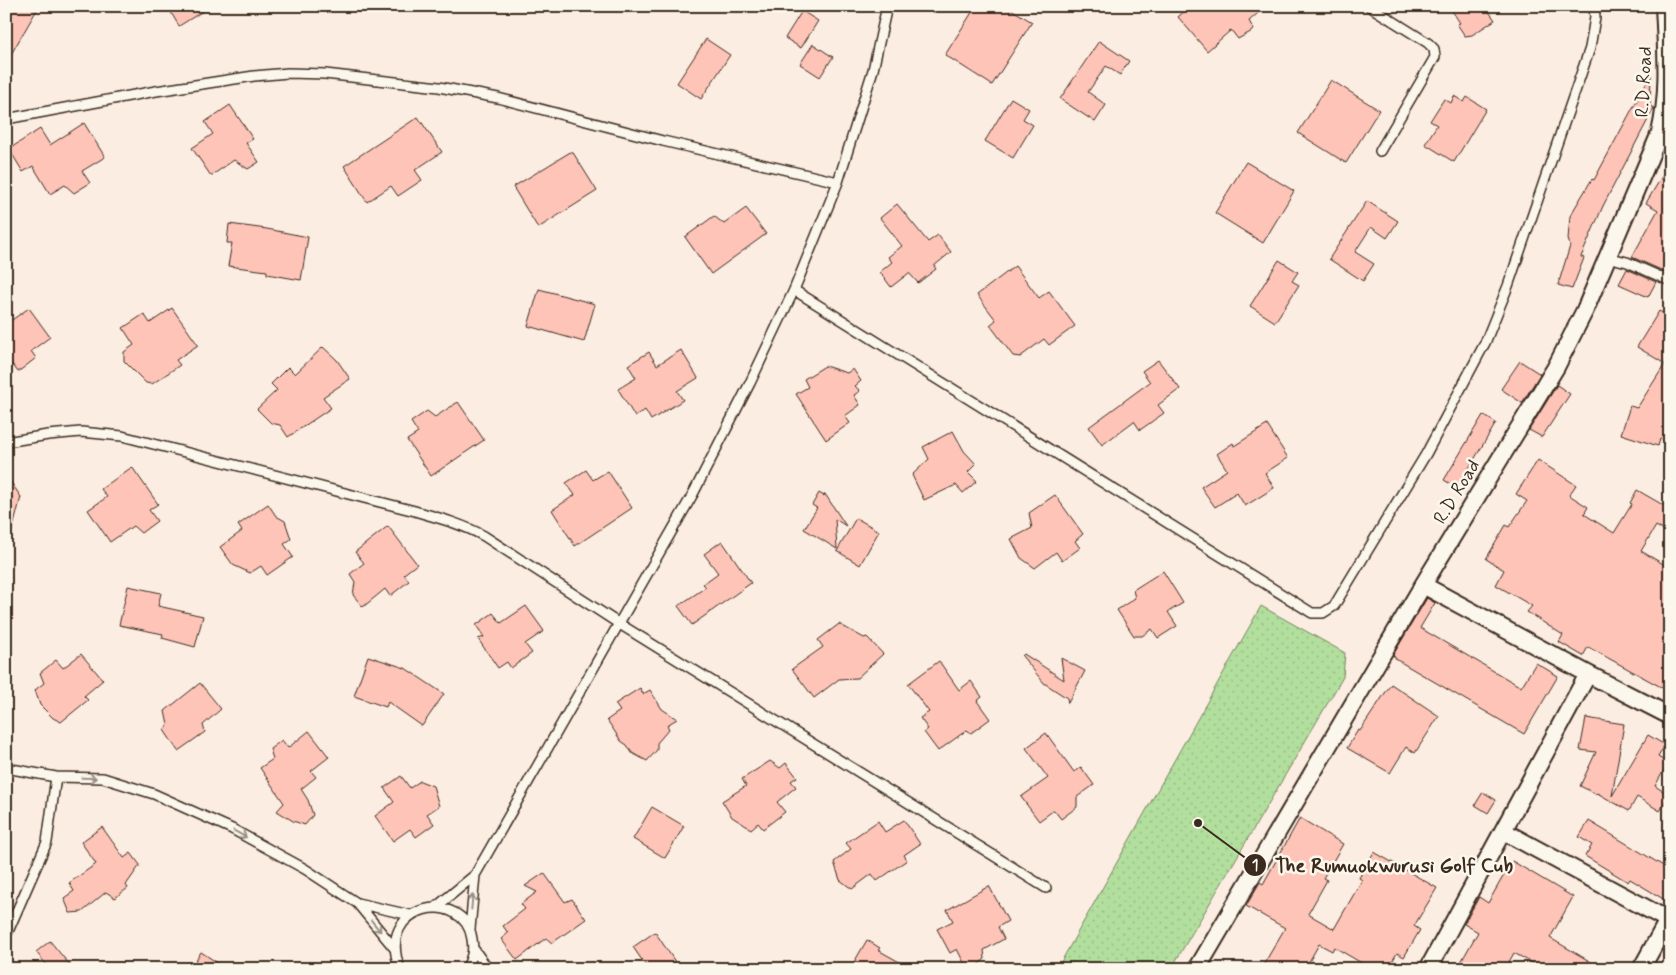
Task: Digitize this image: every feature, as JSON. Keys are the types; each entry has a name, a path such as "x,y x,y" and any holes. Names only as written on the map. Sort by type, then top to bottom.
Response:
{"street":[{"name":"R.D Road","path":"1197,969 1560,359 1585,310 1668,112 1664,6"},
{"path":"1424,585 1670,716"},
{"path":"1428,969 1588,674"},
{"path":"1503,830 1669,921 1641,969"}],"lane":[{"path":"435,908 475,875 693,494 750,383 794,290 838,182 872,70 887,6"},
{"path":"1369,6 1428,43 1434,50 1435,57 1380,152"},
{"path":"794,290 1312,613 1323,613 1334,606 1426,454 1485,343 1514,268 1590,48 1595,17 1594,6"},
{"path":"6,119 156,91 254,76 288,73 326,74 439,87 498,98 663,141 838,182"},
{"path":"1607,257 1627,262 1670,281"},
{"path":"6,442 81,432 122,436 454,522 484,536 618,623 1046,888"},
{"path":"6,768 56,777 103,778 154,794 232,829 305,869 356,903 395,949"},
{"path":"6,936 47,842 56,777"},
{"path":"466,969 471,960 473,948 470,930 475,875"},
{"path":"356,903 410,916"},
{"path":"400,969 395,949 396,936 410,916 422,910 435,908 448,910 465,922 470,930"},
{"path":"473,948 488,969"}],"green space":[{"path":"1261,606 1345,653 1343,677 1171,969 1057,969"}],"building":[{"path":"6,6 39,6 6,63"},
{"path":"167,6 211,6 179,26"},
{"path":"976,6 1006,6 1032,22 992,85 945,55"},
{"path":"1190,6 1266,6 1249,21 1254,30 1238,39 1231,30 1207,51 1178,17"},
{"path":"1449,6 1485,6 1495,20 1472,35 1465,36 1457,24 1460,23"},
{"path":"802,11 818,21 801,48 785,38"},
{"path":"706,39 730,55 701,99 677,83"},
{"path":"1099,41 1129,61 1120,75 1106,66 1088,92 1106,105 1095,122 1060,99"},
{"path":"813,44 833,57 820,77 800,64"},
{"path":"1651,74 1650,106 1654,108 1603,206 1581,257 1584,258 1572,289 1558,285 1570,246 1568,239 1570,216 1592,179 1594,180"},
{"path":"1331,80 1379,110 1346,163 1298,133"},
{"path":"1454,96 1464,102 1467,97 1486,109 1454,162 1425,144 1437,125 1430,121 1444,99 1451,103"},
{"path":"1011,98 1029,109 1023,119 1033,125 1013,158 985,141"},
{"path":"230,105 253,139 246,143 259,162 248,169 234,160 211,176 192,148 213,134 205,122"},
{"path":"418,117 442,152 415,170 422,180 398,196 391,186 367,202 344,166"},
{"path":"84,123 105,157 82,171 90,183 74,193 65,185 50,194 33,166 23,172 9,149 40,129 50,145"},
{"path":"572,151 597,191 538,228 513,187"},
{"path":"1246,162 1294,191 1263,243 1215,213"},
{"path":"1670,163 1670,274 1632,257 1658,210 1646,203"},
{"path":"1367,201 1398,221 1387,238 1371,227 1355,252 1374,264 1363,281 1329,259"},
{"path":"897,204 928,242 938,235 951,252 934,266 936,269 918,283 909,273 891,287 880,272 892,262 888,257 902,246 880,218"},
{"path":"746,208 766,234 711,274 685,237 714,216 724,224"},
{"path":"229,224 308,237 301,280 267,274 267,271 228,266 232,243 227,243"},
{"path":"1279,260 1298,272 1292,281 1299,285 1275,322 1250,306"},
{"path":"1015,266 1039,298 1049,291 1075,326 1049,345 1044,339 1020,357 1013,356 990,325 996,320 977,295"},
{"path":"1627,269 1656,282 1648,297 1619,284"},
{"path":"539,289 595,304 584,342 528,326"},
{"path":"29,308 50,337 31,351 36,358 18,372 12,364 6,368 6,324"},
{"path":"172,308 198,345 176,360 180,365 152,384 146,383 124,361 124,352 134,345 123,328 144,314 150,323"},
{"path":"1659,311 1670,317 1670,442 1660,439 1658,446 1621,434 1630,406 1637,408 1665,364 1637,347"},
{"path":"323,347 337,360 350,379 323,397 331,408 288,437 280,425 271,423 257,409 277,390 271,384 288,367 295,374"},
{"path":"681,350 698,378 677,391 683,400 651,420 645,410 635,417 618,389 636,378 628,365 649,352 657,365"},
{"path":"1158,360 1180,389 1158,405 1164,413 1140,430 1134,421 1102,445 1089,427 1150,382 1142,371"},
{"path":"1520,361 1540,374 1522,403 1501,389"},
{"path":"825,366 847,373 853,369 861,381 855,386 860,391 854,395 860,405 845,416 850,423 826,440 796,394 808,387 804,379"},
{"path":"1557,385 1570,394 1542,437 1529,430"},
{"path":"458,402 484,440 431,476 407,440 418,433 411,422 427,411 435,417"},
{"path":"1483,415 1496,423 1457,488 1444,480"},
{"path":"1267,425 1288,458 1265,473 1274,488 1245,506 1237,493 1215,507 1201,487 1227,470 1217,454 1233,443 1234,446"},
{"path":"953,431 964,451 976,464 968,472 977,481 963,493 956,485 924,500 912,475 929,459 923,447"},
{"path":"1538,460 1576,485 1569,495 1588,507 1584,514 1614,533 1632,504 1630,503 1637,490 1670,509 1670,534 1656,526 1641,551 1670,568 1670,692 1588,647 1583,656 1559,642 1563,635 1527,612 1532,606 1496,585 1504,570 1486,559 1506,525 1509,527 1527,501 1516,494"},
{"path":"132,467 158,504 149,510 157,521 141,533 133,526 110,542 88,510 107,497 101,489"},
{"path":"586,470 593,480 608,471 632,508 575,546 552,510 575,495 566,483"},
{"path":"6,475 21,497 11,535 6,534"},
{"path":"819,493 824,496 825,494 846,526 835,519 837,549 804,529 817,508 812,505"},
{"path":"1055,495 1083,534 1075,541 1080,548 1062,561 1056,552 1035,568 1021,558 1011,539 1032,528 1029,513"},
{"path":"268,504 276,516 285,521 291,539 284,544 293,557 267,575 261,566 250,573 233,565 220,547 242,531 238,525"},
{"path":"856,518 879,531 860,565 837,551"},
{"path":"388,526 417,564 404,574 409,581 390,596 385,589 363,607 353,595 355,582 350,574 364,563 355,552"},
{"path":"722,541 751,583 692,625 678,606 706,587 703,584 718,573 704,554"},
{"path":"1163,571 1183,603 1168,612 1177,626 1158,638 1152,629 1142,636 1134,636 1117,610 1135,598 1133,590"},
{"path":"128,586 161,593 158,606 203,616 195,647 162,638 163,634 119,625"},
{"path":"1427,598 1435,603 1420,628 1521,687 1536,663 1558,676 1524,734 1397,660 1393,655"},
{"path":"526,606 544,631 525,644 532,653 511,668 507,662 498,668 478,639 484,637 476,625 493,613 501,623"},
{"path":"839,624 864,638 867,637 883,654 857,678 839,679 814,698 792,669 823,647 818,640"},
{"path":"81,654 103,680 84,696 88,700 61,722 53,718 40,705 35,690 44,683 40,673 56,660 63,668"},
{"path":"1024,654 1064,680 1061,658 1085,671 1068,703 1067,698 1044,683 1022,656"},
{"path":"368,656 405,668 444,694 422,726 388,702 386,707 354,696"},
{"path":"939,661 959,690 971,681 982,697 977,701 990,719 971,733 967,730 938,751 924,732 928,729 920,718 929,712 908,684"},
{"path":"200,683 221,709 203,725 205,732 178,751 164,730 168,725 165,711"},
{"path":"1391,684 1439,716 1415,753 1406,747 1390,773 1347,748"},
{"path":"640,688 643,694 650,690 662,709 677,719 667,725 669,729 657,743 657,750 647,761 632,753 627,745 621,741 607,720 620,711 615,704"},
{"path":"1586,718 1624,724 1612,796 1648,735 1665,745 1658,757 1668,763 1655,786 1669,795 1660,811 1637,797 1629,811 1580,786 1596,752 1580,750"},
{"path":"309,731 329,757 311,771 316,777 301,789 308,800 313,815 305,825 293,821 277,811 284,803 260,768 273,759 270,749 282,740 288,748"},
{"path":"1046,733 1074,772 1081,767 1094,785 1077,797 1077,807 1061,819 1054,810 1039,821 1021,797 1048,778 1026,748"},
{"path":"770,761 780,768 786,763 797,777 791,781 796,787 777,802 785,812 763,829 758,823 751,829 732,817 722,801 746,786 742,779"},
{"path":"401,776 410,788 420,781 433,786 439,806 427,814 434,824 416,837 410,829 393,841 375,816 394,802 384,788"},
{"path":"1483,792 1496,800 1488,813 1475,805"},
{"path":"652,807 684,826 665,858 633,839"},
{"path":"1300,818 1343,844 1323,878 1327,880 1308,914 1334,929 1362,880 1359,878 1374,852 1437,888 1414,926 1420,930 1404,957 1397,953 1388,969 1372,969 1334,947 1332,951 1319,944 1305,969 1261,969 1285,928 1246,906 1260,882 1263,884"},
{"path":"904,820 920,844 904,855 907,860 877,881 872,874 852,889 840,880 834,862 851,849 846,843 878,821 885,832"},
{"path":"1589,821 1670,870 1670,903 1630,879 1628,882 1585,856 1592,845 1579,837"},
{"path":"102,827 124,858 131,853 140,865 126,885 128,888 115,898 106,892 82,912 70,913 64,898 74,891 69,883 96,864 81,842"},
{"path":"1512,861 1573,897 1550,938 1603,969 1543,969 1514,953 1505,969 1457,969 1478,932 1464,924 1479,897 1488,903"},
{"path":"544,873 565,902 572,899 586,919 552,943 546,938 517,960 501,939 508,933 503,926 525,909 521,904 537,892 525,886"},
{"path":"989,886 1008,921 998,927 1004,939 984,950 985,959 972,969 967,969 957,949 950,953 937,929 953,921 947,910"},
{"path":"655,932 680,969 648,969 633,947"},
{"path":"867,940 880,948 878,950 912,969 850,969"},
{"path":"50,941 73,969 50,969 36,952"},
{"path":"201,952 227,969 190,969"}],"place":[{"name":"The Rumuokwurusi Golf Cub","path":"1198,823"}]}
